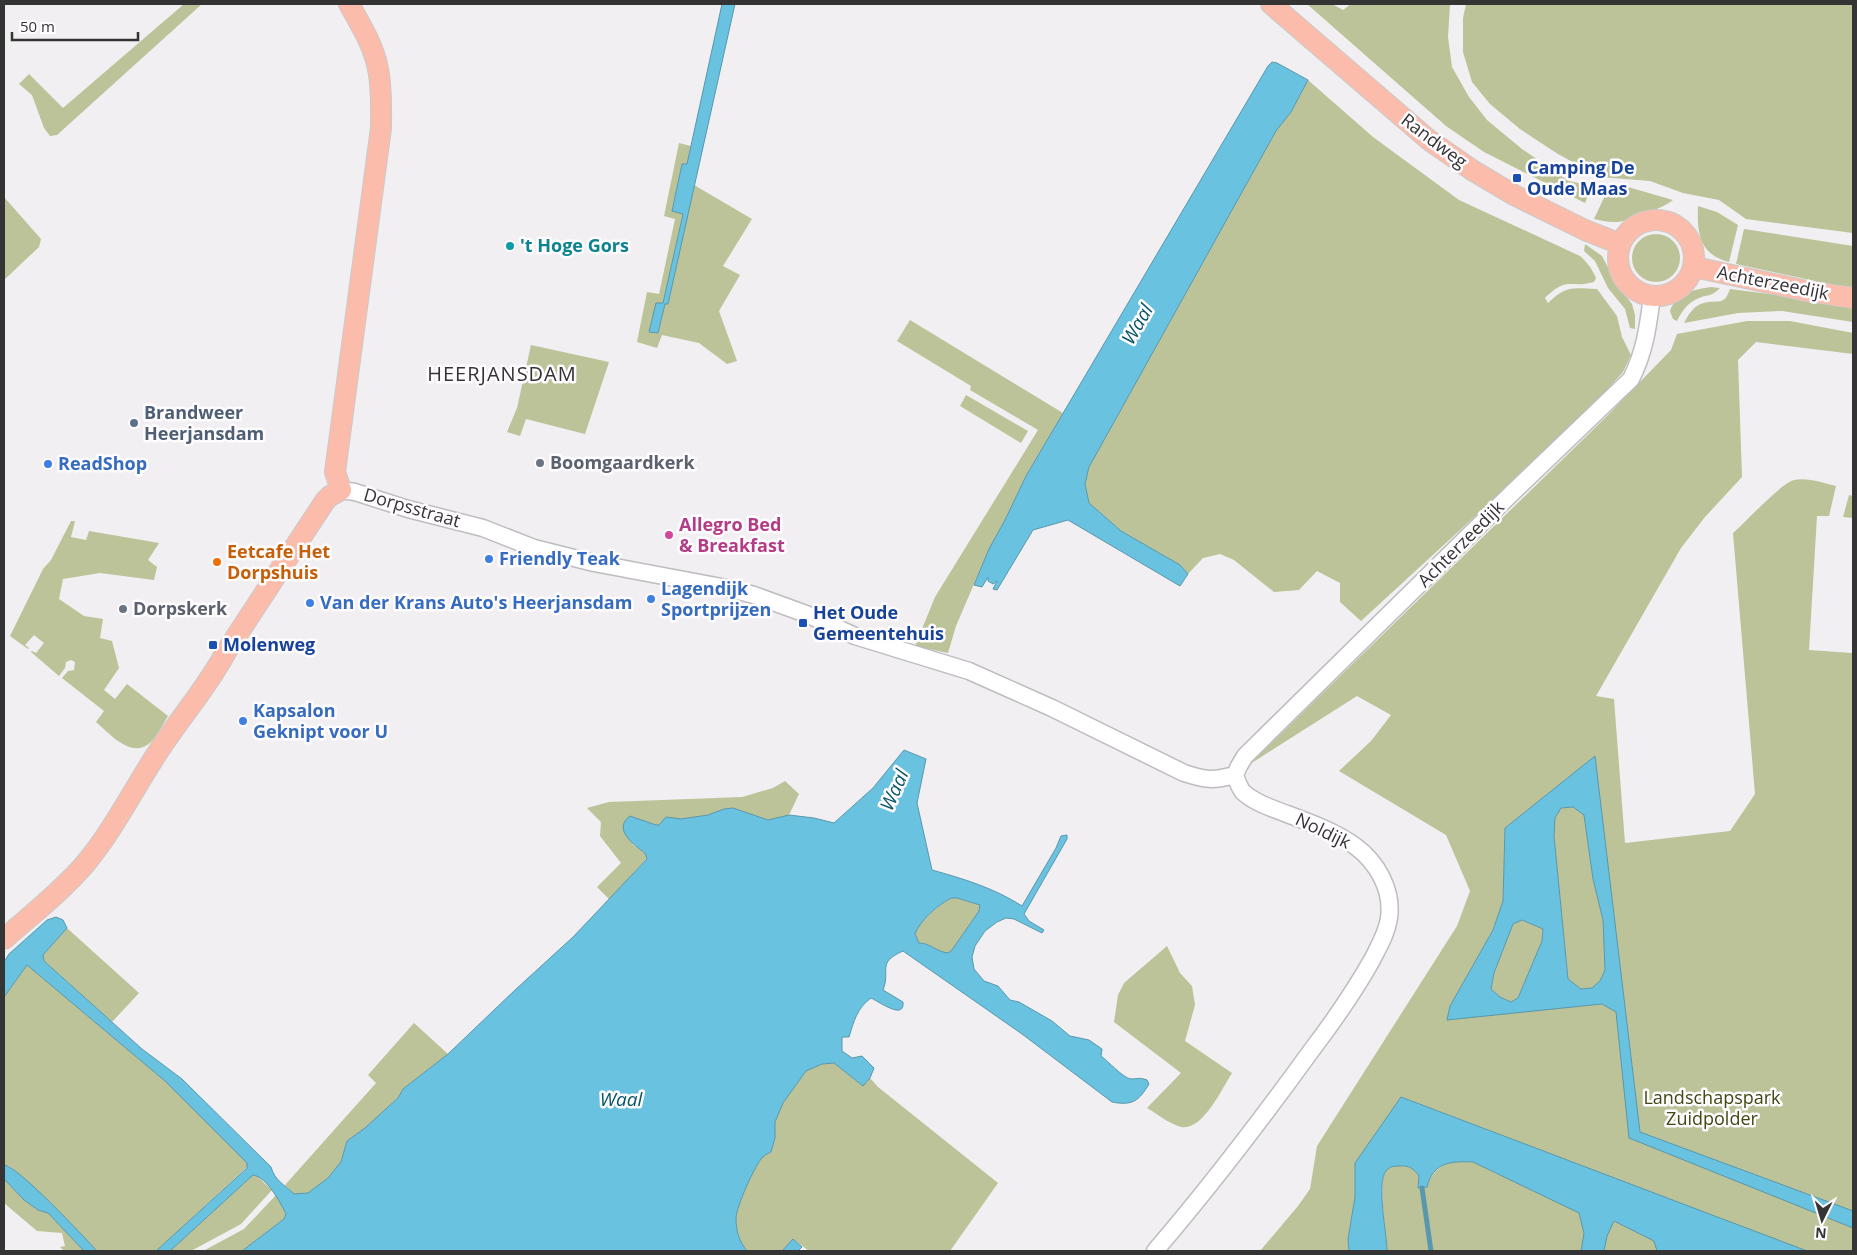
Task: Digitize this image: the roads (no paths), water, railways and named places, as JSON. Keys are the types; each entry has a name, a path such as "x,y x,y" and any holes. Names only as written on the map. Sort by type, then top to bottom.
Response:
{"main road":[{"name":"Dorpsstraat","path":"340,490 335,472 381,128 378,68 372,48 349,4"},
{"name":"Randweg","path":"1271,4 1429,140 1450,155 1514,195 1585,230 1620,244"},
{"path":"1650,220 1664,220 1676,224 1688,236 1694,251 1694,267 1689,278 1682,286 1662,296 1652,296 1630,286 1623,278 1619,267 1618,255 1620,244 1627,232 1637,224 1650,220"},
{"name":"Achterzeedijk","path":"1694,267 1807,291 1853,298"},
{"path":"4,939 85,864 164,743 214,674 230,646 325,502 330,496 340,490"}],"street":[{"name":"Achterzeedijk","path":"1235,775 1238,766 1245,756 1631,379 1640,360 1647,334 1652,296"},
{"name":"Dorpsstraat","path":"340,490 355,492 408,509 483,528 534,548 594,563 727,588 754,595 806,614 855,636 953,666 1052,708 1184,773 1204,780 1214,780 1235,775"},
{"name":"Noldijk","path":"1155,1251 1203,1195 1345,1005 1382,939 1389,919 1390,902 1386,883 1357,847 1329,830 1251,798 1241,790 1235,775"}],"water":[{"path":"722,4 735,4 668,304 665,304 658,333 649,332 656,303 663,303 683,214 672,211 682,164 687,164"},
{"path":"1272,62 1308,80 1291,112 1276,131 1089,467 1085,484 1089,503 1121,531 1180,565 1188,574 1180,586 1068,520 1033,530 997,590 993,589 997,581 993,584 988,581 988,577 982,587 974,585 989,549 1026,476"},
{"name":"Waal","path":"904,750 926,759 917,803 932,870 990,889 1022,906 1061,836 1067,835 1067,839 1024,914 1029,921 1044,930 1042,933 1014,919 1006,918 997,922 985,931 975,946 972,957 974,969 984,981 998,986 1010,1000 1019,1002 1052,1021 1070,1036 1089,1040 1102,1049 1101,1056 1124,1076 1131,1079 1140,1078 1147,1080 1149,1084 1142,1095 1130,1103 1112,1102 1022,1034 903,951 895,955 887,963 883,990 903,1002 900,1010 885,1006 871,998 859,1011 849,1037 842,1037 842,1051 852,1058 862,1056 874,1068 870,1078 863,1086 834,1063 822,1064 806,1071 783,1103 775,1122 775,1138 771,1152 763,1157 758,1164 737,1212 737,1232 747,1251 242,1251 284,1219 286,1214 268,1185 253,1175 170,1251 156,1251 247,1168 247,1163 165,1081 27,965 4,997 4,962 9,954 47,920 56,917 63,920 67,928 43,955 44,961 142,1049 182,1079 271,1167 277,1179 283,1185 294,1194 308,1193 328,1178 341,1162 347,1141 365,1128 398,1098 403,1089 448,1054 573,937 647,859 645,853 635,846 624,831 625,821 630,816 659,825 666,817 681,819 708,815 733,808 768,820 789,815 834,823 873,788","holes":["951,898 980,905 979,911 952,950 948,953 927,944 919,943 915,934 925,918 946,901"]},
{"path":"1595,756 1640,1132 1853,1211 1853,1228 1629,1138 1616,1012 1602,1004 1447,1020 1450,1006 1493,930 1503,901 1505,828","holes":["1573,807 1584,815 1593,879 1603,920 1605,970 1600,981 1592,988 1581,989 1568,979 1554,836 1555,818 1561,808","1522,920 1543,929 1542,941 1518,998 1511,1002 1500,997 1491,989 1494,973 1513,924"]},
{"path":"1401,1097 1807,1251 1657,1251 1654,1241 1614,1221 1607,1236 1604,1251 1581,1251 1584,1233 1579,1213 1473,1162 1465,1162 1450,1163 1438,1168 1427,1187 1418,1188 1419,1176 1411,1168 1394,1166 1389,1168 1383,1177 1382,1186 1387,1251 1349,1251 1348,1239 1355,1197 1355,1163"},
{"path":"4,1165 23,1177 36,1189 97,1251 84,1251 48,1213 38,1210 24,1200 4,1179"},
{"path":"793,1239 802,1247 798,1251 782,1251"}],"waterway":[{"path":"1422,1188 1431,1251"}],"place":[{"name":"Camping De Oude Maas","path":"1517,178"},
{"name":"'t Hoge Gors","path":"510,246"},
{"name":"Brandweer Heerjansdam","path":"134,423"},
{"name":"Boomgaardkerk","path":"540,463"},
{"name":"ReadShop","path":"48,464"},
{"name":"Allegro Bed & Breakfast","path":"669,535"},
{"name":"Friendly Teak","path":"489,559"},
{"name":"Eetcafe Het Dorpshuis","path":"217,562"},
{"name":"Lagendijk Sportprijzen","path":"651,599"},
{"name":"Van der Krans Auto's Heerjansdam","path":"310,603"},
{"name":"Dorpskerk","path":"123,609"},
{"name":"Het Oude Gemeentehuis","path":"803,623"},
{"name":"Molenweg","path":"213,645"},
{"name":"Kapsalon Geknipt voor U","path":"243,721"}],"district":[{"name":"HEERJANSDAM","path":"502,374"}],"park label":[{"name":"Landschapspark Zuidpolder","path":"1712,1108"}]}
